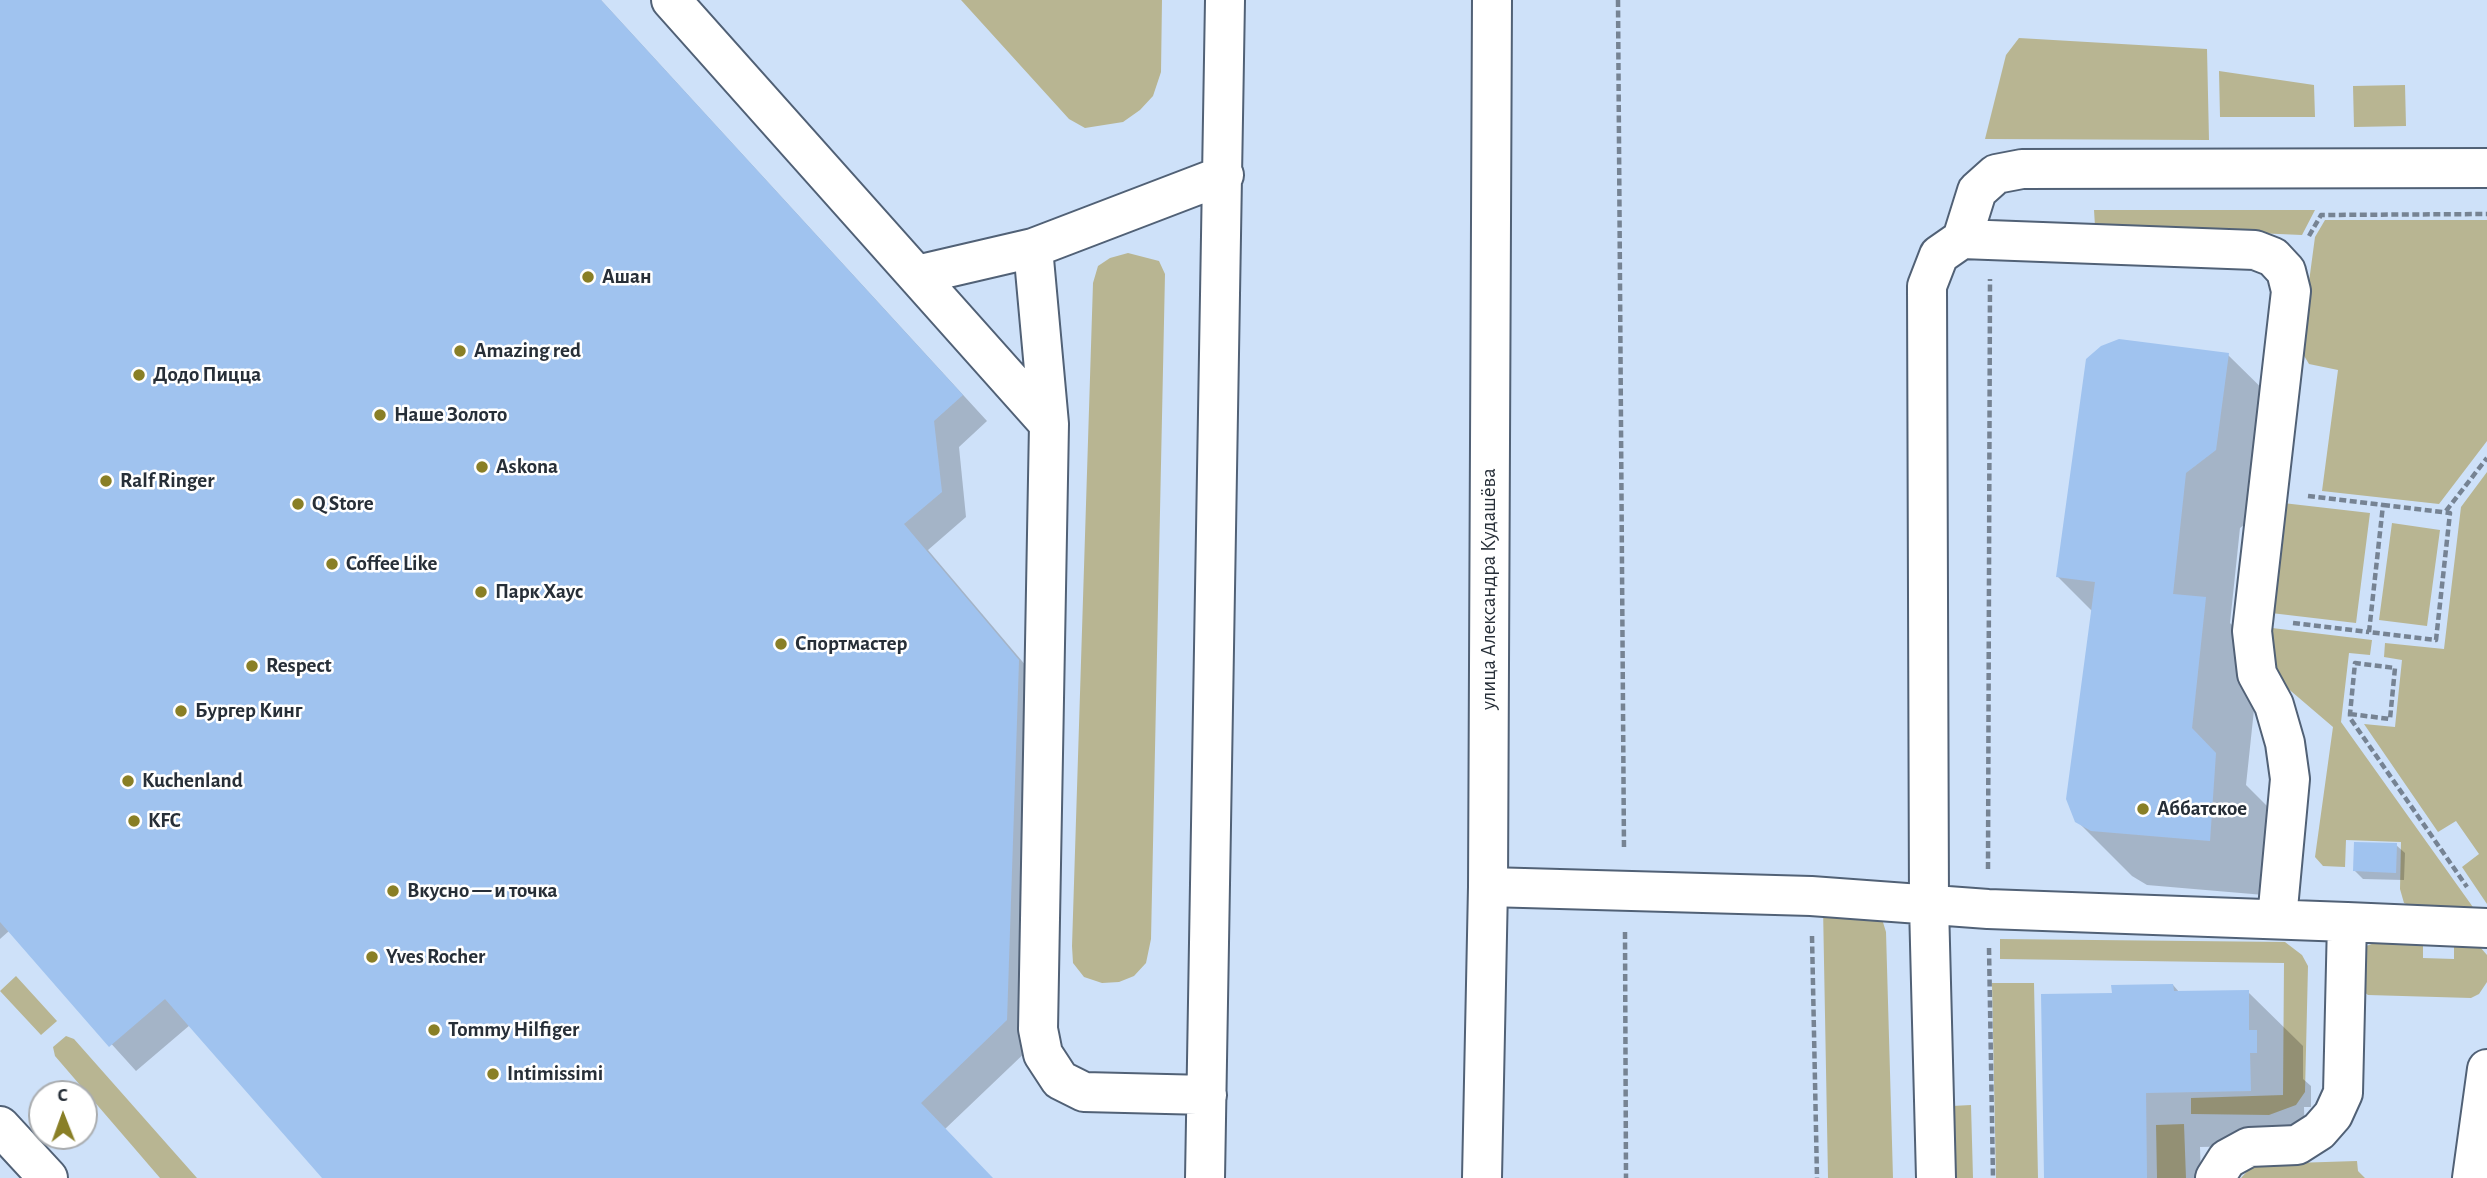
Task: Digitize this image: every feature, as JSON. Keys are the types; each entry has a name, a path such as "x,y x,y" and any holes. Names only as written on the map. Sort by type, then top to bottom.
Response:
{"main road":[{"path":"671,0 1049,424"},
{"path":"1205,1178 1225,0"},
{"name":"улица Александра Кудашёва","path":"1482,1178 1488,887 1492,0"},
{"path":"1976,240 1977,191 1996,174 2022,169 2487,168"},
{"path":"917,275 1033,248 1224,175"},
{"path":"1936,1178 1929,905 1927,286 1939,255 1976,240 2255,250 2273,257 2286,271 2291,291 2253,618 2257,674 2274,705 2285,743 2290,779 2277,919"},
{"path":"1033,248 1049,424 1038,1030 1043,1054 1060,1080 1084,1092 1207,1095"},
{"path":"1488,887 1811,896 1988,909 2347,922 2479,911"},
{"path":"2215,1178 2227,1159 2249,1147 2297,1145 2319,1131 2333,1115 2343,1093 2347,922"},
{"path":"2472,1178 2487,1069"},
{"path":"0,1126 48,1178"}],"path":[{"path":"1618,0 1626,1178"},
{"path":"2305,243 2321,215 2487,214"},
{"path":"1976,240 1993,1178"},
{"path":"2445,512 2487,458"},
{"path":"2253,618 2436,639 2451,513 2268,491"},
{"path":"2369,632 2383,505"},
{"path":"2350,714 2390,719 2395,668 2355,663 2350,714 2479,911"},
{"path":"1811,896 1817,1178"}],"shaded area":[{"path":"961,0 1162,0 1161,72 1153,96 1123,122 1085,128 1069,119"},
{"path":"2019,38 2207,49 2209,140 1985,139 2006,55"},
{"path":"2219,71 2314,85 2315,117 2220,117"},
{"path":"2405,85 2406,126 2354,127 2353,86"},
{"path":"2094,210 2315,210 2302,235 2095,226"},
{"path":"2325,220 2487,220 2487,441 2439,504 2322,491 2338,370 2309,364 2300,349 2315,237"},
{"path":"1128,253 1159,261 1165,274 1151,939 1146,963 1134,976 1119,982 1102,983 1084,977 1073,963 1072,946 1093,283 1098,266 1110,258"},
{"path":"2487,472 2487,904 2462,867 2479,854 2456,821 2438,832 2364,724 2395,727 2402,660 2384,657 2385,643 2444,649 2461,507"},
{"path":"2283,503 2370,513 2356,623 2271,613"},
{"path":"2392,523 2440,530 2427,626 2379,620"},
{"path":"2272,628 2372,640 2370,655 2349,653 2341,722 2475,910 2411,906 2404,903 2400,889 2401,842 2346,840 2345,867 2323,866 2315,857 2333,727 2278,680 2273,662"},
{"path":"1823,907 1882,919 1886,932 1893,1178 1828,1178"},
{"path":"2000,939 2285,942 2302,955 2308,966 2305,1092 2296,1105 2269,1115 2191,1114 2191,1098 2283,1095 2284,963 2000,959"},
{"path":"2377,942 2423,943 2423,958 2454,959 2454,943 2480,947 2487,955 2487,982 2479,994 2471,998 2368,995 2360,989 2358,949"},
{"path":"16,976 57,1021 41,1035 0,991"},
{"path":"1992,983 2034,983 2038,1178 1996,1178"},
{"path":"66,1036 74,1039 197,1178 160,1178 98,1106 98,1080 76,1080 55,1056 53,1047"},
{"path":"1971,1105 1973,1178 1954,1178 1952,1106"},
{"path":"2184,1124 2186,1178 2157,1178 2156,1125"},
{"path":"2357,1161 2358,1171 2365,1178 2241,1178 2252,1166 2262,1164"}],"building":[{"name":"Парк Хаус","path":"0,0 601,0 963,395 934,421 942,492 904,524 1019,660 1007,1020 921,1103 993,1178 322,1178 165,999 109,1047 0,922"},
{"path":"2119,339 2229,353 2216,450 2186,473 2173,594 2206,597 2192,728 2216,753 2210,841 2091,831 2075,822 2066,799 2095,582 2056,577 2086,359 2101,346"},
{"path":"2354,842 2397,843 2396,873 2353,871"},
{"path":"2173,984 2174,991 2249,990 2249,1030 2257,1030 2257,1053 2250,1053 2251,1091 2146,1093 2147,1178 2044,1178 2041,994 2112,993 2111,985"}],"place":[{"name":"Ашан","path":"588,277"},
{"name":"Amazing red","path":"460,351"},
{"name":"Додо Пицца","path":"139,375"},
{"name":"Наше Золото","path":"380,415"},
{"name":"Askona","path":"482,467"},
{"name":"Ralf Ringer","path":"106,481"},
{"name":"Q Store","path":"298,504"},
{"name":"Coffee Like","path":"332,564"},
{"name":"Парк Хаус","path":"481,592"},
{"name":"Спортмастер","path":"781,644"},
{"name":"Respect","path":"252,666"},
{"name":"Бургер Кинг","path":"181,711"},
{"name":"Kuchenland","path":"128,781"},
{"name":"Аббатское","path":"2143,809"},
{"name":"KFC","path":"134,821"},
{"name":"Вкусно — и точка","path":"393,891"},
{"name":"Yves Rocher","path":"372,957"},
{"name":"Tommy Hilfiger","path":"434,1030"},
{"name":"Intimissimi","path":"493,1074"}]}
